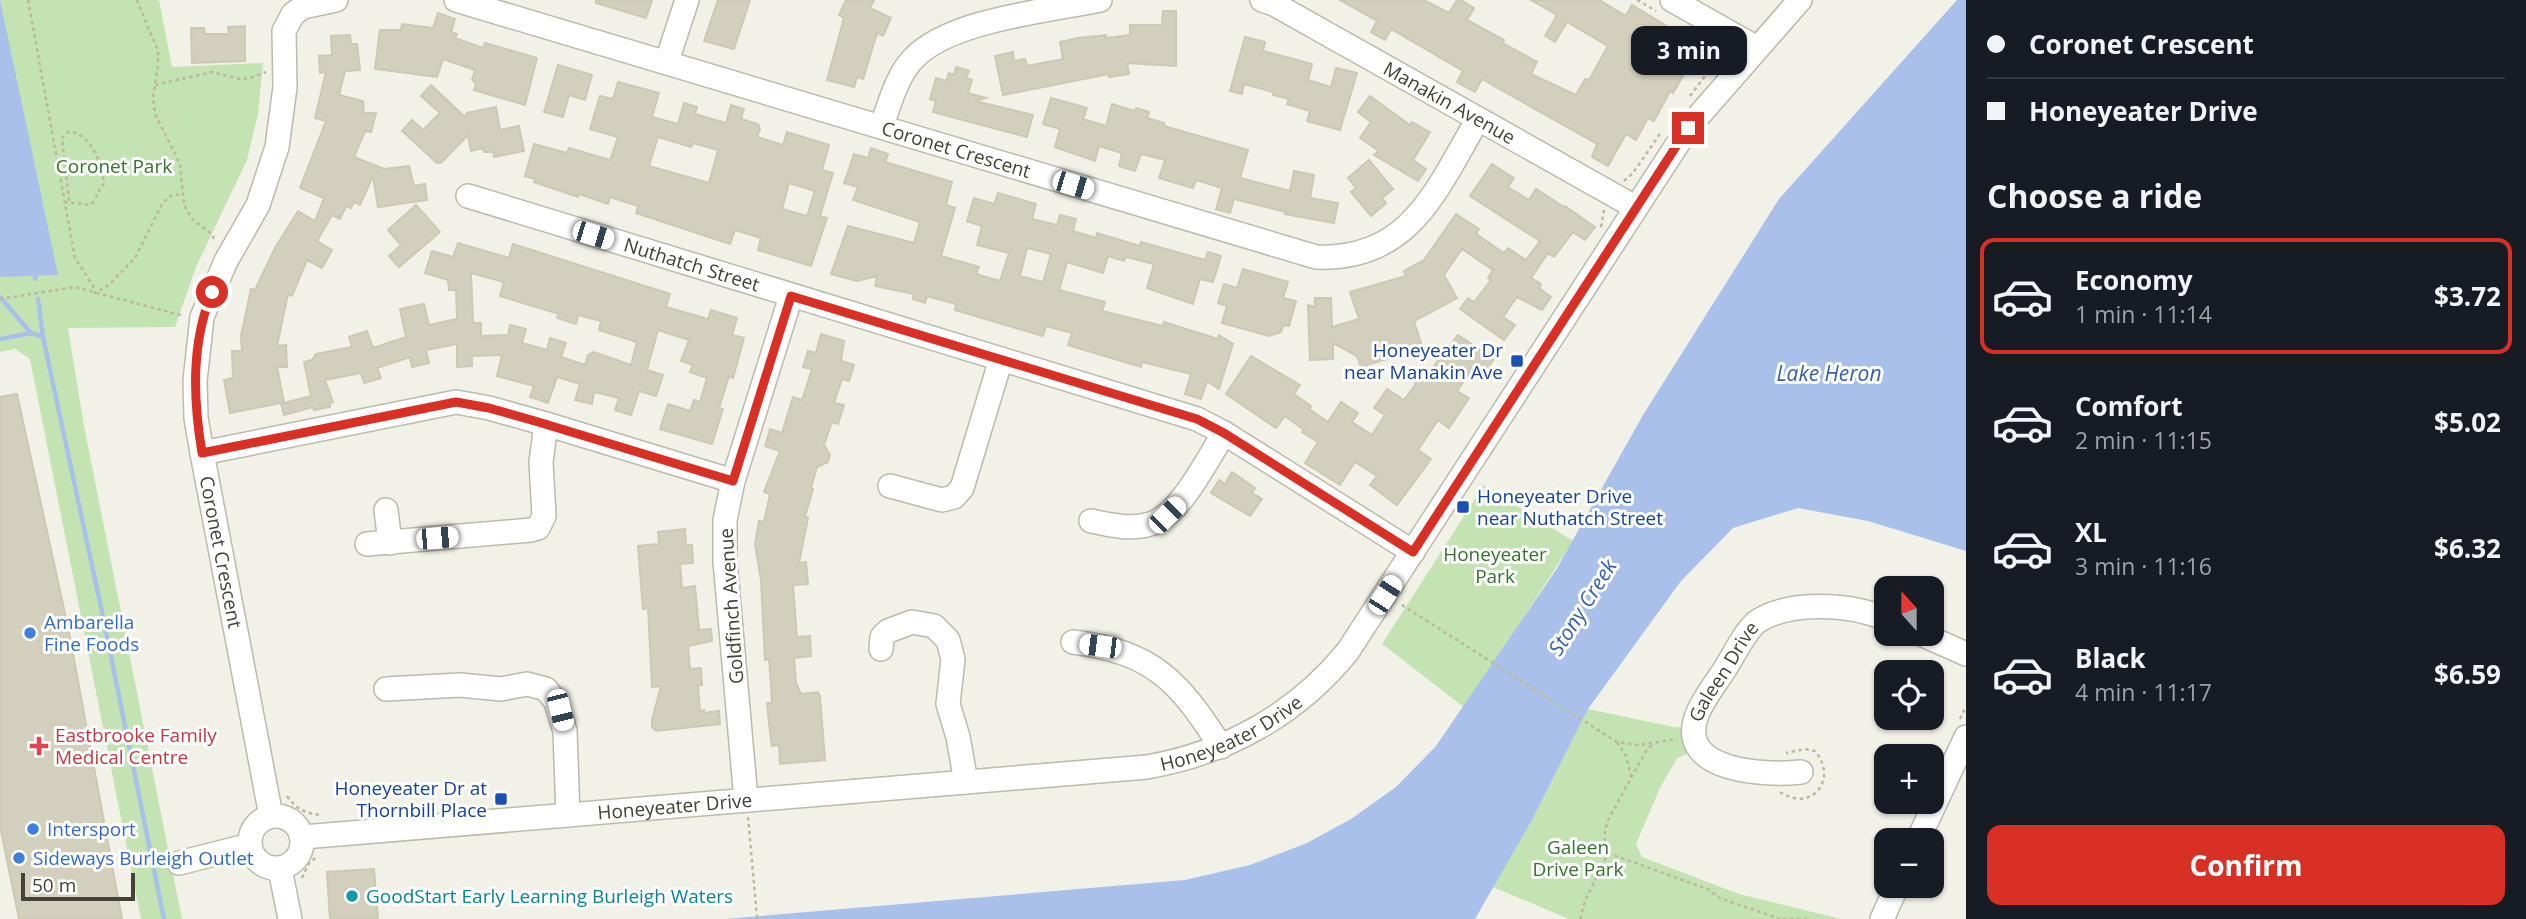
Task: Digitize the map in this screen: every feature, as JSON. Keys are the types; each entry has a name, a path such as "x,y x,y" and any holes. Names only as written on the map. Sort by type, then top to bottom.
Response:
{"street":[{"name":"Coronet Crescent","path":"271,816 202,453 196,418 195,381 202,317 226,261 258,205 278,147 285,87 284,31 293,14 303,7 336,0"},
{"name":"Coronet Crescent","path":"456,0 1316,257 1353,256 1371,250 1405,230 1422,211 1478,119"},
{"path":"667,61 687,0"},
{"path":"881,127 902,75 913,59 939,38 977,25 1100,0"},
{"name":"Manakin Avenue","path":"1262,0 1635,207"},
{"path":"1672,0 1757,48"},
{"name":"Honeyeater Drive","path":"303,837 1147,767 1178,761 1221,747 1266,724 1311,690 1348,650 1688,128 1800,0"},
{"name":"Nuthatch Street","path":"468,197 1197,419 1224,433 1413,552"},
{"name":"Goldfinch Avenue","path":"746,800 725,561 725,520 733,481 791,296"},
{"path":"890,486 942,500 954,497 962,488 1001,359"},
{"path":"202,453 456,402 546,424 733,481"},
{"path":"386,510 378,543 531,530 538,527 544,516 541,462 546,424"},
{"path":"1091,521 1119,527 1136,527 1159,520 1179,502 1224,433"},
{"name":"Galeen Drive","path":"1801,772 1780,774 1731,768 1702,752 1694,739 1697,715 1755,622 1794,609 1831,606 1866,610 1874,614"},
{"path":"881,649 882,637 888,631 912,622 934,626 948,640 953,659 948,704 958,737 966,782"},
{"path":"1073,642 1120,650 1163,674 1193,704 1221,747"},
{"path":"1944,644 1966,654"},
{"path":"386,689 460,685 501,689 527,684 545,689 556,702 565,731 568,815"},
{"path":"1924,828 1966,737"},
{"path":"271,816 279,816 294,823 303,837 301,854 289,866 280,869 272,869 257,861 250,845 253,830 263,819 271,816"},
{"path":"179,863 250,845"},
{"path":"280,869 290,919"},
{"path":"1882,919 1892,898"}],"path":[{"path":"28,0 75,258 95,293"},
{"path":"137,0 158,51 153,97 155,114 180,164 184,205 192,219 213,235 215,242 211,252"},
{"path":"1718,57 1723,52"},
{"path":"155,85 212,72 250,79 268,71 284,69"},
{"path":"64,202 90,205 96,201 99,189 104,184 103,169 87,140 79,133 70,131 62,138 69,201"},
{"path":"95,293 110,285 135,258 162,204 170,196 183,194"},
{"path":"0,299 75,287 188,316 185,325"},
{"path":"1385,595 1490,659 1617,742 1652,745 1671,740 1694,739"},
{"path":"1617,742 1626,756 1631,777"},
{"path":"1580,919 1585,901 1608,853 1605,832 1614,809 1652,745"},
{"path":"1776,790 1785,796 1805,799 1819,790 1824,782 1824,766 1815,751 1805,748 1785,753"},
{"path":"746,800 757,918"},
{"path":"1608,853 1710,890 1717,897 1782,919 1808,919"}],"green space":[{"name":"Coronet Park","path":"0,0 159,0 172,67 263,63 258,114 247,160 196,267 175,327 68,328 84,426 182,919 141,919 30,359 15,349 0,352"},
{"name":"Honeyeater Park","path":"1484,485 1573,541 1465,708 1382,644"},
{"name":"Galeen Drive Park","path":"1588,709 1688,728 1693,752 1677,758 1660,788 1636,844 1642,857 1739,894 1841,919 1569,919 1493,887 1532,820"}],"water":[{"path":"0,0 58,275 0,277"},
{"name":"Lake Heron","path":"1957,0 1966,0 1966,551 1868,521 1798,508 1733,528 1681,581 1588,709 1532,820 1475,919 725,919 1185,880 1250,865 1307,843 1351,819 1396,787 1436,746 1556,570 1643,415 1779,199"}],"building":[{"path":"596,0 652,0 646,18 596,3"},
{"path":"718,0 750,0 734,49 704,41"},
{"path":"846,0 874,0 870,8 891,18 883,36 877,33 863,79 857,77 854,87 827,80 844,18 839,15"},
{"path":"1340,0 1424,0 1449,13 1457,0 1461,0 1474,8 1467,20 1537,62 1531,74 1576,95 1585,79 1589,80 1608,46 1567,22 1555,42 1545,36 1557,15 1531,0 1599,0 1626,16 1632,5 1680,34 1676,41 1697,52 1673,93 1670,91 1654,121 1648,118 1636,140 1626,134 1608,166 1592,157 1597,144 1482,79 1475,92 1457,82 1463,71 1391,29 1385,40 1371,32 1377,21"},
{"path":"1163,11 1176,11 1176,66 1127,63 1129,74 1109,77 1109,74 1003,95 995,56 1013,52 1014,61 1025,59 1027,66 1063,59 1060,42 1106,35 1106,38 1130,35 1130,25 1162,25"},
{"path":"438,13 455,19 451,32 457,34 455,38 483,48 485,43 537,58 525,105 474,90 476,84 472,80 475,70 443,59 437,77 375,69 380,30 401,30 402,24 433,28"},
{"path":"245,26 245,61 192,63 191,28 204,28 205,34 229,34 228,27"},
{"path":"350,35 351,44 357,44 360,70 345,71 339,95 363,101 364,113 376,113 371,132 365,131 354,157 384,169 409,166 414,186 425,184 427,200 378,207 373,176 360,205 354,202 351,208 346,206 340,219 332,215 317,241 332,250 322,268 307,260 292,296 288,294 277,346 286,345 287,367 277,367 284,403 311,396 304,362 312,360 316,354 352,347 349,337 367,331 373,348 406,337 400,309 424,304 429,325 457,319 456,290 449,290 448,280 425,273 432,251 453,257 458,243 509,258 513,244 670,294 666,307 708,319 711,310 737,318 732,335 744,338 733,378 729,376 719,408 723,409 712,444 660,429 668,404 690,411 694,400 700,402 707,378 690,372 693,365 681,361 689,340 658,330 647,370 663,375 656,396 639,391 631,415 615,410 619,398 594,392 592,404 575,400 580,384 557,377 548,403 530,397 534,386 497,376 502,355 472,356 472,366 457,367 457,344 426,350 429,363 412,367 410,357 377,368 381,378 364,383 361,373 325,380 333,402 330,407 314,410 313,407 284,415 281,403 230,413 224,380 233,378 232,351 242,351 241,336 251,289 255,290 275,248 298,211 315,221 324,198 300,188 326,121 315,118 326,72 320,73 319,56 332,55 331,36","holes":["471,273 504,282 500,296 559,314 557,318 576,324 578,315 601,321 599,330 637,342 631,365 594,352 588,355 585,365 561,357 566,343 550,338 547,350 522,343 526,329 510,325 508,335 481,336 481,323 473,323"]},
{"path":"1245,37 1265,42 1263,51 1312,64 1308,80 1331,87 1336,68 1357,73 1340,130 1307,121 1310,111 1287,104 1289,99 1273,95 1273,92 1244,84 1242,94 1230,91"},
{"path":"558,65 592,75 585,100 569,95 563,117 544,112"},
{"path":"956,67 969,71 966,78 972,80 968,93 986,98 975,101 1033,115 1027,137 933,112 936,101 930,99 936,78 946,81 949,73 954,75"},
{"path":"618,82 659,93 652,117 678,124 684,103 697,107 695,114 726,123 731,105 744,109 741,119 758,124 760,129 757,137 783,145 787,132 829,145 822,170 833,173 820,216 827,218 811,266 758,250 761,238 735,230 730,244 636,213 638,206 610,197 608,204 579,194 578,197 534,182 535,179 525,176 534,144 567,153 569,148 610,160 618,137 590,129 600,96 613,99","holes":["658,137 691,147 693,143 718,150 709,183 649,166","789,183 815,191 807,216 782,209"]},
{"path":"431,85 465,117 467,113 496,107 500,130 519,126 524,151 494,157 493,152 484,152 483,148 471,151 468,135 441,163 437,163 402,131 412,120 423,130 440,113 421,96"},
{"path":"1370,96 1410,125 1412,122 1430,132 1413,160 1426,169 1418,181 1374,155 1379,151 1360,138 1371,122 1358,112"},
{"path":"1051,98 1087,108 1083,119 1106,126 1112,104 1135,111 1136,108 1149,112 1147,118 1164,123 1164,126 1248,150 1240,178 1290,191 1294,171 1314,175 1310,198 1338,203 1334,223 1285,214 1286,212 1234,199 1230,213 1216,209 1222,188 1196,180 1193,188 1159,178 1165,160 1141,154 1135,171 1119,166 1122,153 1099,146 1095,161 1055,147 1060,129 1043,124"},
{"path":"871,148 888,154 885,162 952,182 946,205 955,208 941,256 979,267 976,274 1000,281 1009,253 977,245 982,226 967,221 974,198 994,204 998,193 1036,204 1032,219 1057,225 1060,215 1076,219 1073,231 1096,238 1097,233 1140,246 1141,242 1205,260 1208,252 1221,256 1213,282 1200,279 1193,304 1147,288 1154,264 1126,257 1124,261 1108,256 1103,273 1067,262 1059,290 1105,302 1102,311 1163,326 1164,322 1218,339 1219,335 1233,344 1219,389 1207,381 1201,399 1185,394 1191,374 1142,362 1141,367 1068,345 1072,333 1046,326 1043,336 955,310 956,304 927,296 925,303 913,299 914,294 875,286 877,276 857,281 831,274 848,226 914,243 920,222 853,200 858,187 844,183 854,154 868,158","holes":["1027,248 1051,254 1043,282 1020,276"]},
{"path":"1369,160 1393,189 1382,198 1386,203 1371,216 1351,192 1356,188 1348,178"},
{"path":"1492,164 1514,178 1508,187 1529,200 1536,189 1595,227 1585,240 1573,232 1554,257 1548,253 1531,278 1541,284 1539,288 1551,297 1542,310 1517,297 1503,317 1515,325 1504,340 1460,309 1468,298 1474,302 1491,280 1488,278 1493,270 1462,249 1444,275 1457,298 1414,321 1421,343 1385,355 1387,359 1361,367 1357,356 1333,343 1333,359 1310,360 1308,305 1315,307 1315,298 1331,298 1332,327 1359,319 1350,292 1406,276 1404,271 1424,260 1456,214 1479,229 1476,234 1504,253 1508,248 1526,260 1540,241 1470,196"},
{"path":"416,205 440,232 399,267 389,256 401,245 388,230"},
{"path":"1243,269 1288,282 1283,298 1296,301 1289,326 1283,325 1281,332 1269,336 1222,323 1227,306 1218,303 1224,284 1237,288"},
{"path":"821,334 844,341 841,361 854,365 849,381 842,379 834,403 844,405 838,424 832,422 824,445 830,455 828,462 817,467 811,488 813,489 805,517 808,518 799,563 806,562 808,584 793,585 797,637 810,636 811,656 794,658 796,683 801,694 818,692 820,696 825,760 780,764 779,745 772,746 769,723 767,703 772,703 769,659 765,660 761,580 755,544 759,521 764,522 770,494 764,492 780,451 765,446 770,429 782,433 793,397 802,400 812,369 803,367 808,351 816,353"},
{"path":"1458,335 1494,359 1483,375 1473,368 1457,391 1469,398 1449,428 1438,420 1418,450 1431,459 1397,505 1370,485 1377,476 1355,462 1340,485 1305,463 1318,442 1285,416 1276,428 1226,394 1251,356 1300,385 1294,394 1328,422 1341,402 1358,413 1352,422 1372,435 1385,415 1374,408 1387,389 1404,400 1415,385 1417,374 1431,370"},
{"path":"17,394 69,632 122,919 19,919 0,826 0,397"},
{"path":"1232,472 1255,488 1252,493 1262,499 1250,516 1211,493 1219,480 1225,484"},
{"path":"685,529 686,545 692,545 693,563 680,564 682,588 695,586 699,630 711,629 712,641 688,646 690,669 701,668 702,685 698,686 700,711 719,711 720,724 656,731 652,727 652,720 661,686 652,687 648,608 643,609 638,546 659,544 658,532"},
{"name":"GoodStart Early Learning Burleigh Waters","path":"374,869 378,919 330,919 327,872"}],"waterway":[{"path":"0,297 31,333"},
{"path":"38,299 43,337"},
{"path":"0,339 31,333 43,337 164,919"}],"place":[{"name":"Honeyeater Dr near Manakin Ave","path":"1517,361"},
{"name":"Honeyeater Drive near Nuthatch Street","path":"1463,507"},
{"name":"Ambarella Fine Foods","path":"30,633"},
{"name":"Eastbrooke Family Medical Centre","path":"39,746"},
{"name":"Honeyeater Dr at Thornbill Place","path":"501,799"},
{"name":"Intersport","path":"33,829"},
{"name":"Sideways Burleigh Outlet","path":"19,858"},
{"name":"GoodStart Early Learning Burleigh Waters","path":"352,896"}],"route":[{"path":"212,292 202,317 195,381 196,418 202,453 456,402 535,421 733,481 791,296 1197,419 1224,433 1413,552 1688,128"}],"water label":[{"name":"Stony Creek","path":"1582,607"}]}
